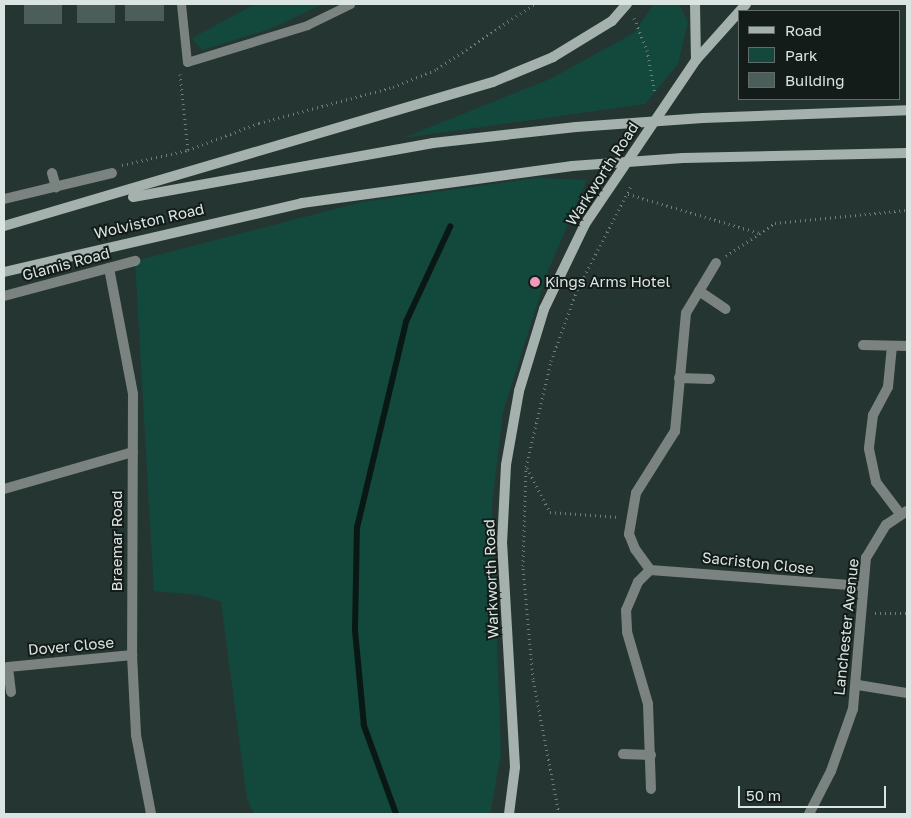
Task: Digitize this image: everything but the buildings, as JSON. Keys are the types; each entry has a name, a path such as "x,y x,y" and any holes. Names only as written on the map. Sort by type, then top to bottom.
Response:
{"street":[{"path":"695,4 696,60"},
{"path":"4,226 54,213 493,82 553,57 612,21 629,8"},
{"name":"Warkworth Road","path":"509,814 515,767 502,544 506,465 519,391 544,309 566,260 696,60 738,13"},
{"path":"54,213 292,166 432,143 576,127 703,118 907,110"},
{"name":"Wolviston Road","path":"4,272 302,203 572,166 683,158 907,153"},
{"path":"52,173 56,187"},
{"path":"4,199 112,173"},
{"name":"Glamis Road","path":"4,296 135,260"},
{"path":"651,789 648,704 627,632 626,610 638,582 650,570 635,549 630,518 636,493 675,431 686,313 716,263"},
{"name":"Braemar Road","path":"109,268 133,394 132,656 136,735 149,814"},
{"path":"699,291 726,309"},
{"path":"863,345 907,346"},
{"path":"892,346 888,387 873,415 869,449 876,482 904,513"},
{"path":"679,378 710,379"},
{"path":"4,489 133,452"},
{"name":"Lanchester Avenue","path":"809,814 831,771 858,684 862,586 873,543 904,513"},
{"name":"Sacriston Close","path":"650,570 862,586"},
{"name":"Dover Close","path":"11,692 8,667 132,656"},
{"path":"858,684 907,693"},
{"path":"623,754 651,755"}],"lane":[{"path":"180,4 187,62 307,25 350,4"}],"path":[{"path":"112,173 120,165 188,150 259,123 393,87 437,69 534,4"},
{"path":"629,8 647,50 659,115"},
{"path":"187,62 180,69 188,150"},
{"path":"559,814 534,679 523,566 526,466 551,361 577,290 628,194 635,176"},
{"path":"628,194 760,233"},
{"path":"716,263 775,223 907,210"},
{"path":"526,466 550,512 630,518"},
{"path":"861,613 907,613"}],"green space":[{"path":"255,4 323,4 270,29 202,50 192,38"},
{"path":"654,4 679,4 688,22 678,64 645,104 403,138 550,79 634,33"},
{"path":"537,178 587,180 547,273 503,412 492,504 501,754 490,814 254,814 247,799 221,602 199,595 154,591 135,261 362,202"}],"waterway":[{"path":"396,814 364,726 355,630 357,528 406,322 450,227"}],"place":[{"name":"Kings Arms Hotel","path":"535,282"}]}
